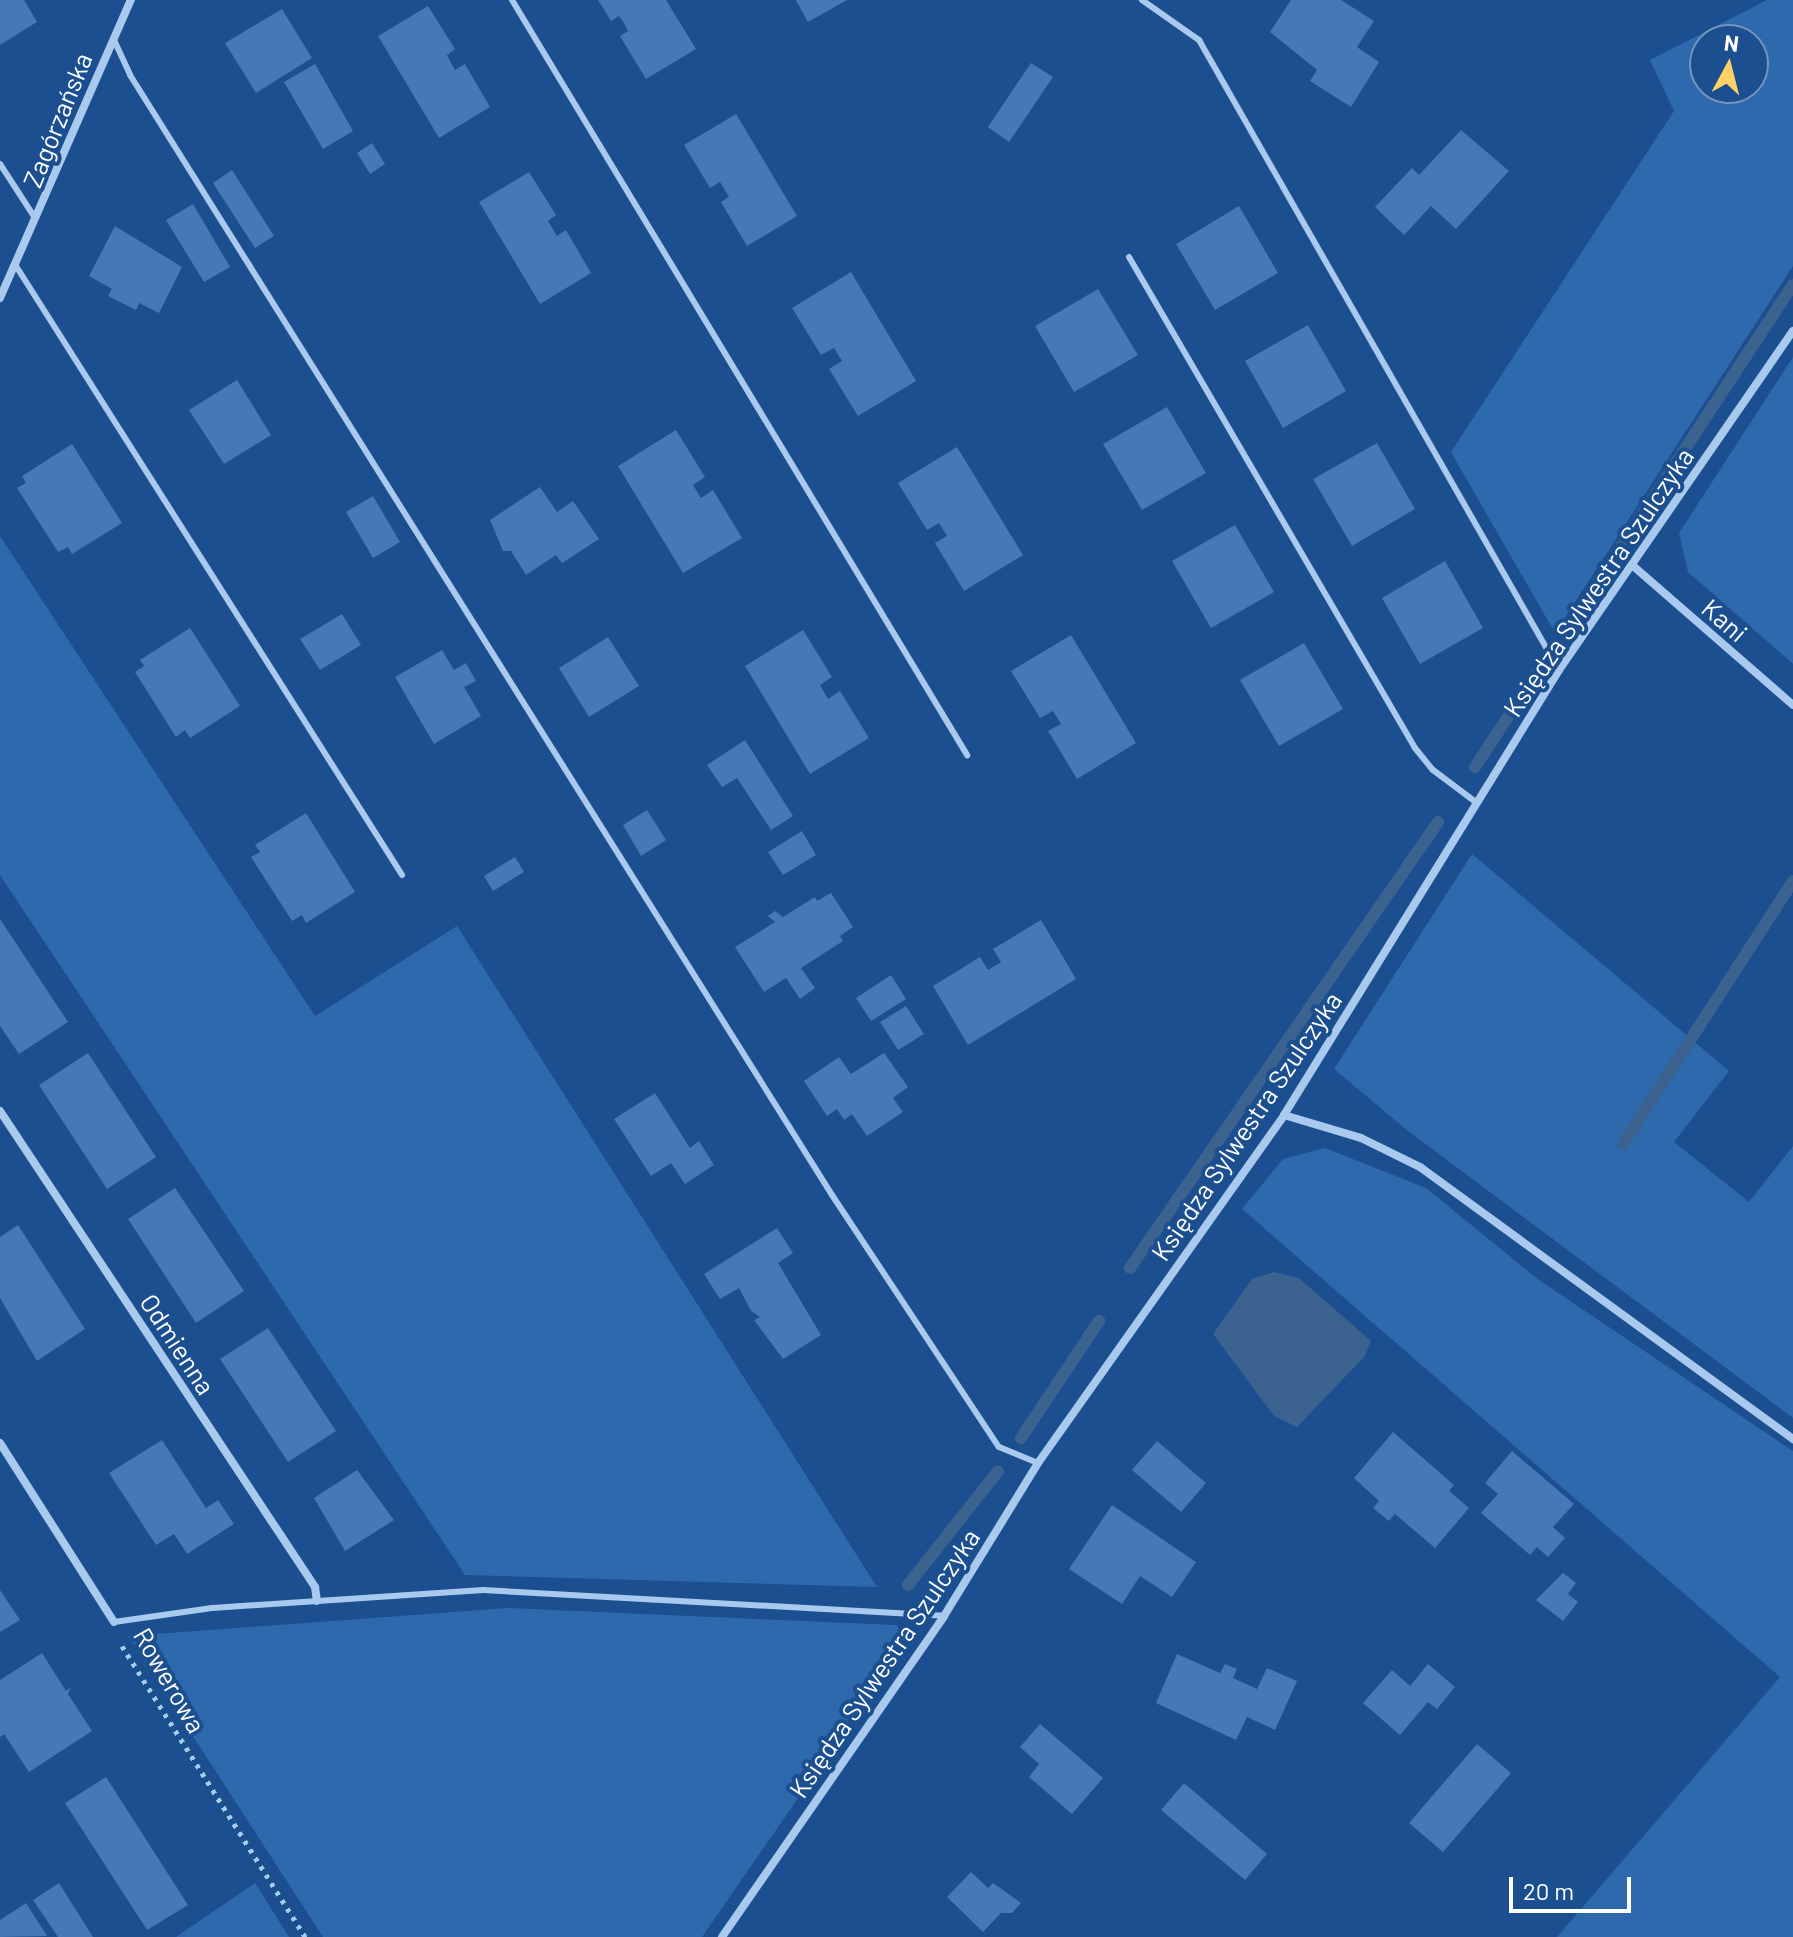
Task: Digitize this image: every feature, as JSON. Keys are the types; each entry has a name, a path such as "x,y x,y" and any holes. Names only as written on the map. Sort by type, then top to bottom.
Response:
{"street":[{"name":"Zagórzańska","path":"0,298 37,221 112,36 131,0"},
{"name":"Księdza Sylwestra Szulczyka","path":"722,1937 944,1616 1038,1463 1284,1115 1559,670 1793,331"},
{"name":"Kani","path":"1632,565 1793,705"},
{"name":"Odmienna","path":"0,1111 315,1587 317,1601"},
{"path":"1284,1115 1361,1138 1420,1167 1793,1439"},
{"name":"Rowerowa","path":"0,1443 114,1622"}],"lane":[{"path":"512,0 967,755"},
{"path":"1142,0 1199,40 1559,670"},
{"path":"112,36 130,75 832,1195 999,1447 1038,1463"},
{"path":"0,164 37,221"},
{"path":"1129,257 1415,748 1433,770 1477,803"},
{"path":"16,266 402,875"},
{"path":"114,1622 317,1601 483,1590 944,1616"}],"path":[{"name":"Rowerowa","path":"114,1622 122,1646 305,1937"}],"shaded area":[{"path":"1767,0 1793,0 1793,266 1555,633 1451,452 1674,111 1650,60 1689,40 1689,104 1769,104 1769,24 1720,24"},
{"path":"1793,357 1793,664 1688,572 1679,533"},
{"path":"0,536 315,1016 457,926 877,1587 465,1575 0,875"},
{"path":"1472,854 1729,1071 1674,1142 1749,1202 1793,1146 1793,1418 1408,1131 1334,1069"},
{"path":"1325,1148 1426,1188 1539,1280 1793,1451 1793,1937 1557,1937 1780,1677 1242,1209 1283,1159"},
{"path":"1274,1272 1299,1278 1371,1341 1365,1356 1297,1427 1274,1416 1213,1334 1252,1279"},
{"path":"508,1608 896,1625 908,1639 702,1937 323,1937 128,1636"},
{"path":"255,1883 289,1937 176,1937"}],"building":[{"path":"0,0 24,0 37,22 0,45"},
{"path":"598,0 666,0 696,49 646,79 620,36 628,31 624,23 619,16 611,21"},
{"path":"796,0 847,0 808,22"},
{"path":"1291,0 1341,0 1374,21 1357,47 1379,62 1351,107 1310,81 1317,70 1270,32"},
{"path":"428,6 455,49 447,55 455,70 465,64 490,107 439,138 378,36"},
{"path":"282,9 312,58 256,93 225,43"},
{"path":"1031,63 1053,77 1009,142 988,127"},
{"path":"315,64 353,131 323,149 284,82"},
{"path":"736,114 797,216 747,246 721,202 729,197 720,182 710,188 684,145"},
{"path":"1461,130 1509,171 1456,229 1431,206 1404,235 1375,207 1412,168 1419,175"},
{"path":"372,143 385,164 370,174 357,153"},
{"path":"232,170 274,236 255,248 213,183"},
{"path":"529,172 556,215 548,221 557,236 566,230 591,273 540,304 479,202"},
{"path":"193,204 230,267 204,282 166,220"},
{"path":"1239,206 1278,273 1215,310 1176,244"},
{"path":"115,226 182,267 159,313 139,303 136,310 108,296 112,289 89,276"},
{"path":"851,272 916,381 858,416 829,369 842,361 834,348 821,355 792,308"},
{"path":"1098,289 1138,355 1074,392 1035,326"},
{"path":"1308,325 1346,391 1283,428 1245,361"},
{"path":"237,380 271,435 224,464 189,410"},
{"path":"1167,407 1206,473 1142,510 1103,444"},
{"path":"676,430 705,477 693,485 701,498 713,490 742,538 683,573 618,466"},
{"path":"1377,443 1415,509 1352,546 1313,479"},
{"path":"72,444 122,523 72,554 68,547 58,552 17,488 26,483 22,476"},
{"path":"957,447 1023,555 964,591 935,543 947,536 939,523 927,530 898,483"},
{"path":"540,487 557,512 573,501 599,539 562,563 556,555 526,575 511,551 503,551 490,520"},
{"path":"373,496 400,542 373,558 346,512"},
{"path":"1235,525 1274,592 1211,628 1172,561"},
{"path":"1445,561 1483,628 1420,664 1382,598"},
{"path":"342,614 361,645 320,670 300,639"},
{"path":"190,628 240,706 190,738 185,730 176,737 135,672 144,666 140,660"},
{"path":"803,630 832,677 820,685 828,699 840,691 869,738 810,774 745,666"},
{"path":"1071,635 1136,743 1077,779 1048,731 1061,724 1053,711 1040,718 1011,671"},
{"path":"608,637 639,686 589,717 559,668"},
{"path":"1304,643 1343,709 1279,746 1240,680"},
{"path":"442,650 454,670 466,663 476,681 464,687 481,716 434,744 395,677"},
{"path":"745,740 793,816 771,830 737,778 722,787 707,765"},
{"path":"647,810 666,840 641,856 623,825"},
{"path":"306,813 355,892 306,923 302,915 292,921 251,857 260,852 255,845"},
{"path":"802,831 816,855 783,875 768,852"},
{"path":"515,857 524,872 493,891 484,876"},
{"path":"831,893 853,927 840,936 843,941 801,968 815,988 800,999 786,978 764,992 735,947 775,922 768,916 775,911 783,917 815,897 817,901"},
{"path":"0,919 68,1022 19,1054 0,1026"},
{"path":"1041,920 1076,979 968,1045 933,986 980,957 988,970 1001,962 993,949"},
{"path":"891,975 906,999 871,1021 856,998"},
{"path":"906,1006 924,1034 898,1050 880,1022"},
{"path":"88,1053 156,1157 107,1189 39,1085"},
{"path":"884,1053 908,1087 893,1098 903,1112 867,1136 852,1114 844,1120 837,1109 827,1116 804,1081 839,1057 851,1074"},
{"path":"655,1093 690,1148 699,1141 714,1165 685,1184 671,1163 651,1176 614,1119"},
{"path":"175,1188 244,1291 196,1323 128,1219"},
{"path":"18,1225 85,1329 37,1361 0,1298 0,1237"},
{"path":"777,1228 793,1253 778,1263 821,1335 783,1359 754,1320 760,1317 751,1311 739,1288 720,1299 704,1274"},
{"path":"268,1328 336,1431 288,1462 220,1359"},
{"path":"1393,1432 1454,1485 1449,1491 1469,1508 1435,1548 1395,1514 1389,1521 1373,1508 1379,1501 1354,1478"},
{"path":"162,1440 206,1508 218,1500 234,1524 187,1554 174,1534 156,1545 109,1473"},
{"path":"1157,1441 1206,1483 1181,1512 1132,1470"},
{"path":"1512,1451 1574,1504 1553,1527 1565,1538 1548,1557 1537,1547 1530,1555 1481,1513 1498,1494 1485,1483"},
{"path":"357,1470 394,1520 345,1551 314,1498"},
{"path":"1112,1505 1196,1562 1172,1597 1140,1576 1122,1604 1069,1569"},
{"path":"1563,1573 1576,1583 1568,1594 1578,1602 1563,1621 1536,1600"},
{"path":"0,1590 20,1620 0,1632"},
{"path":"42,1653 66,1691 71,1687 68,1694 92,1731 29,1772 4,1734 0,1737 0,1680"},
{"path":"1177,1654 1220,1673 1225,1664 1237,1669 1233,1678 1257,1689 1267,1668 1297,1681 1275,1730 1247,1717 1236,1740 1156,1703"},
{"path":"1428,1664 1455,1687 1437,1709 1428,1702 1400,1735 1363,1703 1392,1670 1410,1686"},
{"path":"1040,1724 1103,1778 1072,1814 1029,1777 1039,1764 1020,1747"},
{"path":"1477,1744 1511,1773 1443,1852 1409,1823"},
{"path":"106,1777 188,1905 147,1930 65,1803"},
{"path":"1184,1783 1267,1854 1245,1880 1161,1810"},
{"path":"971,1872 988,1888 993,1883 1021,1903 1012,1913 1001,1913 983,1932 947,1897"},
{"path":"59,1883 93,1937 58,1937 33,1900"},
{"path":"26,1903 47,1936 0,1937 0,1920"}],"waterway":[{"path":"1566,630 1793,285"},
{"path":"1475,767 1540,668"},
{"path":"1130,1268 1438,822"},
{"path":"1623,1144 1793,881"},
{"path":"1021,1438 1099,1321"},
{"path":"908,1585 998,1471"}]}
